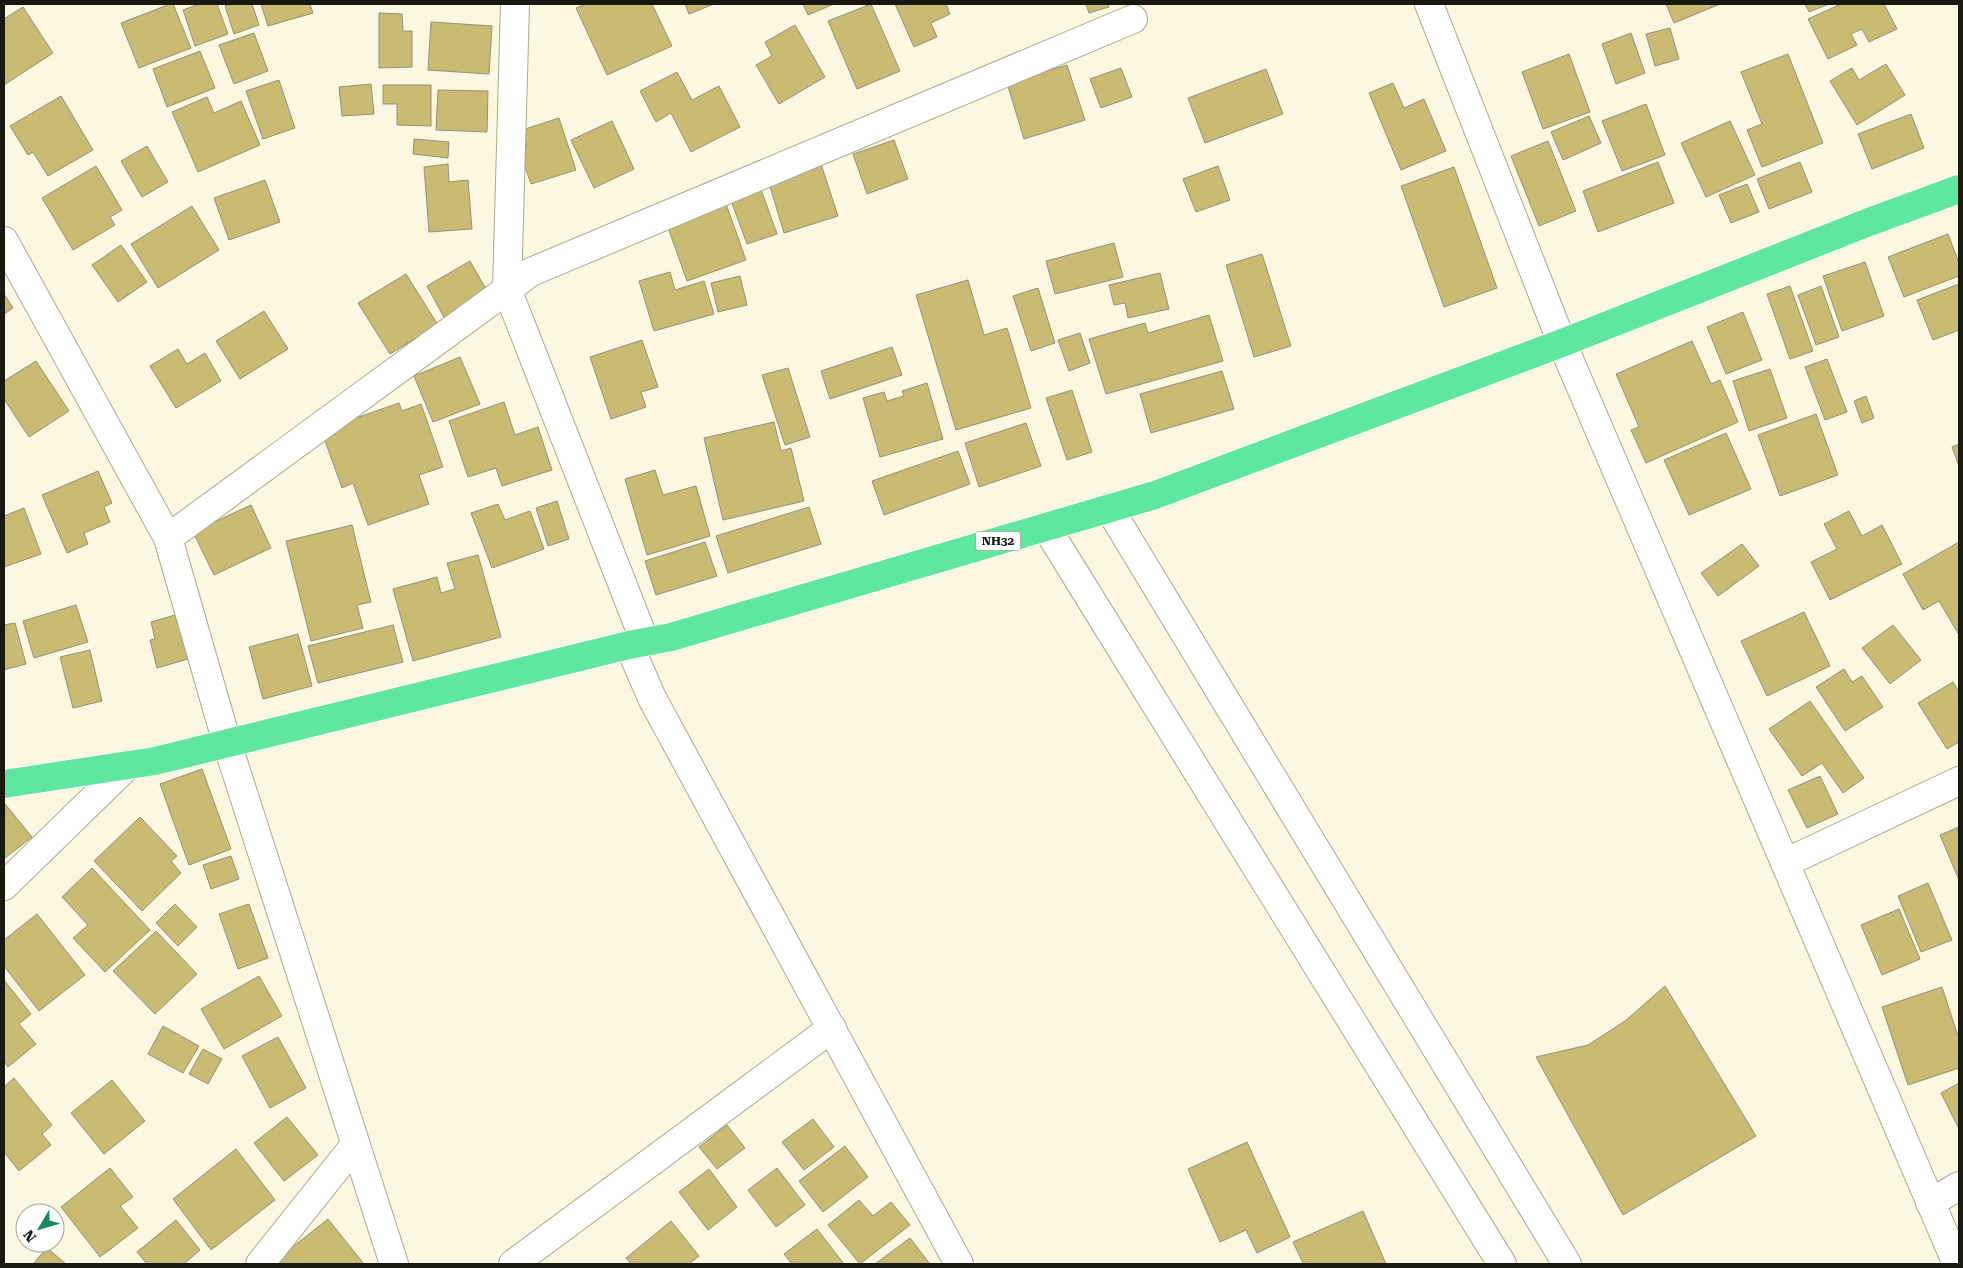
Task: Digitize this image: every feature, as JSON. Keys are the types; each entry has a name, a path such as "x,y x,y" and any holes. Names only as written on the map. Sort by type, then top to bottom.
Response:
{"highway":[{"name":"NH32","path":"4,784 155,761 672,637 1155,495 1562,343 1859,226 1959,189"}],"street":[{"path":"515,4 507,289 637,644 652,698 959,1264"},
{"path":"1430,4 1562,343 1957,1264"},
{"path":"168,538 531,272 1133,19"},
{"path":"4,241 168,538 227,743 394,1264"},
{"path":"1109,508 1567,1264"},
{"path":"1046,527 1502,1264"},
{"path":"4,886 128,765"},
{"path":"1785,863 1959,781"},
{"path":"513,1264 832,1028"},
{"path":"260,1264 355,1145"},
{"path":"1930,1203 1959,1186"}],"building":[{"path":"173,4 191,48 139,68 121,23"},
{"path":"199,4 217,4 228,34 195,46 183,10"},
{"path":"230,4 252,4 259,25 234,34 225,6"},
{"path":"261,4 310,4 313,13 268,26"},
{"path":"586,4 652,4 672,46 607,75 576,8"},
{"path":"685,4 714,4 689,14"},
{"path":"803,4 834,4 808,15"},
{"path":"871,4 900,71 857,89 828,21"},
{"path":"895,4 946,4 950,14 931,23 937,37 914,47"},
{"path":"1086,4 1108,4 1109,7 1089,13"},
{"path":"1666,4 1720,4 1674,23"},
{"path":"1805,4 1829,4 1809,12"},
{"path":"1841,4 1884,4 1897,29 1869,42 1862,29 1851,34 1857,45 1828,59 1808,19"},
{"path":"23,7 53,53 4,85 4,19"},
{"path":"379,13 402,14 403,31 412,31 412,67 379,68"},
{"path":"431,22 492,26 489,74 428,70"},
{"path":"795,25 825,77 779,104 756,65 772,56 765,42"},
{"path":"1670,28 1679,59 1655,66 1646,34"},
{"path":"254,33 268,71 234,84 219,45"},
{"path":"1631,33 1645,73 1616,84 1602,44"},
{"path":"200,51 215,88 167,107 153,69"},
{"path":"1569,54 1590,112 1543,129 1522,72"},
{"path":"1788,54 1823,143 1762,167 1747,130 1762,124 1741,72"},
{"path":"1886,64 1905,95 1857,125 1830,81 1852,68 1859,80"},
{"path":"1067,65 1085,120 1024,139 1007,83"},
{"path":"1121,68 1132,97 1101,108 1090,79"},
{"path":"1266,69 1283,114 1205,143 1188,98"},
{"path":"677,72 692,100 719,86 740,127 691,152 671,113 656,122 640,91"},
{"path":"279,80 295,128 263,139 246,91"},
{"path":"1393,83 1404,108 1424,99 1446,151 1401,170 1369,93"},
{"path":"371,84 374,114 342,116 339,87"},
{"path":"383,85 431,85 431,126 397,125 397,104 383,104"},
{"path":"438,90 488,91 487,132 436,130"},
{"path":"61,96 93,150 48,176 33,152 28,155 10,126"},
{"path":"207,97 214,113 241,101 260,145 198,172 172,112"},
{"path":"1646,104 1665,155 1622,171 1602,121"},
{"path":"1911,114 1924,148 1872,169 1858,134"},
{"path":"1589,116 1601,143 1563,160 1551,132"},
{"path":"559,118 576,170 531,184 519,149 527,146 522,130"},
{"path":"612,121 634,169 594,188 571,140"},
{"path":"1730,121 1755,175 1706,197 1681,143"},
{"path":"414,139 449,142 448,158 413,154"},
{"path":"894,140 908,179 867,194 853,154"},
{"path":"1548,141 1576,211 1539,226 1511,156"},
{"path":"147,146 168,182 142,197 121,161"},
{"path":"1658,162 1674,203 1598,232 1583,191"},
{"path":"1800,162 1812,192 1769,209 1757,179"},
{"path":"448,164 449,182 468,180 472,229 429,232 424,167"},
{"path":"821,164 838,216 784,233 768,180"},
{"path":"96,166 122,210 110,217 115,225 73,250 42,198"},
{"path":"1218,166 1230,200 1196,212 1183,179"},
{"path":"1454,167 1497,288 1444,307 1401,186"},
{"path":"265,180 280,222 229,240 214,198"},
{"path":"759,184 777,234 747,244 729,195"},
{"path":"1747,184 1759,212 1731,223 1719,195"},
{"path":"725,201 746,260 687,281 666,222"},
{"path":"192,206 219,250 158,288 131,244"},
{"path":"1948,234 1959,263 1959,276 1904,297 1888,257"},
{"path":"1114,243 1123,277 1055,294 1046,261"},
{"path":"121,245 147,282 118,302 92,265"},
{"path":"1262,254 1291,346 1254,357 1226,265"},
{"path":"470,261 490,296 446,321 427,286"},
{"path":"1865,262 1884,316 1842,331 1823,276"},
{"path":"670,272 675,290 704,281 714,314 654,331 639,281"},
{"path":"1160,273 1169,309 1128,318 1125,303 1114,305 1109,285"},
{"path":"406,274 438,325 390,354 358,303"},
{"path":"740,276 747,305 718,312 711,283"},
{"path":"968,280 984,335 1007,328 1031,408 956,430 916,295"},
{"path":"1959,284 1959,330 1933,340 1917,300"},
{"path":"1790,286 1813,351 1790,359 1767,294"},
{"path":"1821,286 1839,337 1816,345 1798,295"},
{"path":"1038,288 1055,343 1031,351 1013,296"},
{"path":"4,294 13,308 4,314"},
{"path":"264,311 288,349 240,379 216,341"},
{"path":"1743,312 1762,360 1726,374 1707,327"},
{"path":"1209,315 1223,361 1106,394 1089,339 1145,323 1148,333"},
{"path":"1080,333 1090,363 1069,371 1058,340"},
{"path":"642,340 658,387 641,392 646,407 611,419 590,357"},
{"path":"1692,341 1711,384 1720,380 1738,422 1646,463 1631,430 1639,427 1616,374"},
{"path":"892,347 902,375 830,399 821,371"},
{"path":"178,349 187,364 205,353 221,381 176,408 150,366"},
{"path":"460,357 480,404 433,422 414,376"},
{"path":"1827,359 1847,412 1825,420 1805,367"},
{"path":"36,361 69,411 29,437 4,399 4,381"},
{"path":"788,368 810,437 785,445 762,375"},
{"path":"1770,369 1787,418 1749,431 1733,381"},
{"path":"1222,371 1234,409 1151,433 1140,394"},
{"path":"927,383 943,439 880,457 863,398 884,392 887,401 904,396 902,391"},
{"path":"1072,390 1092,452 1067,460 1046,398"},
{"path":"1866,396 1874,418 1862,423 1854,401"},
{"path":"504,402 515,435 538,427 552,470 502,486 496,468 468,477 449,421"},
{"path":"399,403 402,411 421,404 443,467 419,475 429,504 368,525 353,483 342,488 324,438 336,434 333,426"},
{"path":"1816,414 1838,475 1780,496 1758,435"},
{"path":"774,422 781,451 791,448 804,501 723,520 704,438"},
{"path":"1026,423 1041,466 979,487 965,443"},
{"path":"1726,433 1751,489 1689,515 1664,460"},
{"path":"1959,444 1959,466 1952,447"},
{"path":"958,451 970,484 884,515 872,481"},
{"path":"655,470 663,495 696,486 710,536 647,555 625,479"},
{"path":"98,471 112,503 104,507 110,522 84,533 88,544 67,553 42,495"},
{"path":"557,501 569,539 548,546 536,508"},
{"path":"498,504 505,520 530,511 544,549 492,568 471,513"},
{"path":"251,505 271,548 214,575 193,532"},
{"path":"809,507 821,544 728,573 716,536"},
{"path":"24,508 41,554 4,567 4,516"},
{"path":"1849,511 1862,536 1882,525 1902,564 1830,600 1811,562 1837,549 1824,524"},
{"path":"352,525 371,602 357,605 363,628 311,641 286,541"},
{"path":"705,542 717,576 656,595 645,561"},
{"path":"1959,542 1959,635 1939,601 1923,610 1903,574"},
{"path":"1742,544 1759,566 1718,596 1701,573"},
{"path":"478,555 501,637 413,661 393,589 437,577 441,593 455,589 447,563"},
{"path":"76,605 88,642 34,658 23,621"},
{"path":"1804,612 1830,666 1767,696 1741,641"},
{"path":"175,615 188,659 157,668 150,640 155,639 151,622"},
{"path":"15,623 26,664 4,670 4,625"},
{"path":"393,625 403,662 318,683 308,646"},
{"path":"1893,625 1921,660 1890,684 1862,648"},
{"path":"298,634 312,686 263,699 249,647"},
{"path":"90,650 102,701 73,708 60,657"},
{"path":"1844,669 1852,682 1862,676 1883,707 1845,731 1816,687"},
{"path":"1953,682 1959,692 1959,742 1947,749 1918,703"},
{"path":"1810,701 1864,778 1843,793 1822,763 1802,776 1769,729"},
{"path":"202,769 231,849 189,865 160,784"},
{"path":"1820,776 1838,814 1807,828 1788,790"},
{"path":"5,804 32,837 5,858 4,857"},
{"path":"140,817 177,856 171,861 181,873 142,911 94,861"},
{"path":"1959,827 1959,880 1940,835"},
{"path":"231,856 239,879 211,889 203,865"},
{"path":"92,868 150,930 105,972 73,938 88,925 62,897"},
{"path":"1928,883 1952,940 1921,952 1898,896"},
{"path":"175,904 197,927 178,946 156,923"},
{"path":"249,904 268,958 238,969 219,914"},
{"path":"1899,909 1920,959 1882,975 1861,925"},
{"path":"37,914 85,975 39,1011 4,966 4,940"},
{"path":"156,931 197,974 155,1014 113,971"},
{"path":"259,976 282,1016 224,1049 201,1009"},
{"path":"4,980 31,1014 19,1024 36,1044 8,1067 4,1061"},
{"path":"1665,986 1756,1136 1623,1215 1536,1057 1588,1045 1625,1021"},
{"path":"1942,987 1959,1039 1959,1068 1908,1085 1882,1007"},
{"path":"163,1026 199,1046 183,1073 148,1054"},
{"path":"278,1037 306,1088 270,1108 242,1056"},
{"path":"203,1049 222,1059 208,1084 189,1074"},
{"path":"14,1078 52,1125 42,1134 51,1145 19,1171 4,1152 4,1087"},
{"path":"112,1080 145,1121 104,1154 71,1113"},
{"path":"1959,1083 1959,1129 1941,1093"},
{"path":"287,1117 318,1155 284,1181 254,1143"},
{"path":"813,1119 834,1147 804,1170 782,1142"},
{"path":"727,1125 745,1148 717,1169 699,1147"},
{"path":"1247,1142 1290,1237 1257,1253 1246,1230 1220,1242 1188,1169"},
{"path":"845,1146 868,1177 823,1212 799,1181"},
{"path":"236,1149 275,1200 211,1250 173,1199"},
{"path":"110,1168 133,1197 120,1206 138,1228 100,1257 65,1212 65,1204"},
{"path":"777,1168 805,1205 776,1227 748,1190"},
{"path":"709,1169 737,1207 708,1230 679,1192"},
{"path":"859,1200 873,1216 891,1202 910,1225 860,1264 828,1225"},
{"path":"1363,1211 1386,1264 1301,1264 1303,1263 1293,1242"},
{"path":"328,1219 364,1264 279,1264 276,1260"},
{"path":"176,1220 200,1250 186,1264 147,1264 137,1252"},
{"path":"671,1221 699,1256 689,1264 631,1264 626,1258"},
{"path":"817,1229 844,1264 792,1264 784,1254"},
{"path":"910,1238 930,1264 875,1264"},
{"path":"43,1253 53,1253 66,1264 33,1264"}]}
